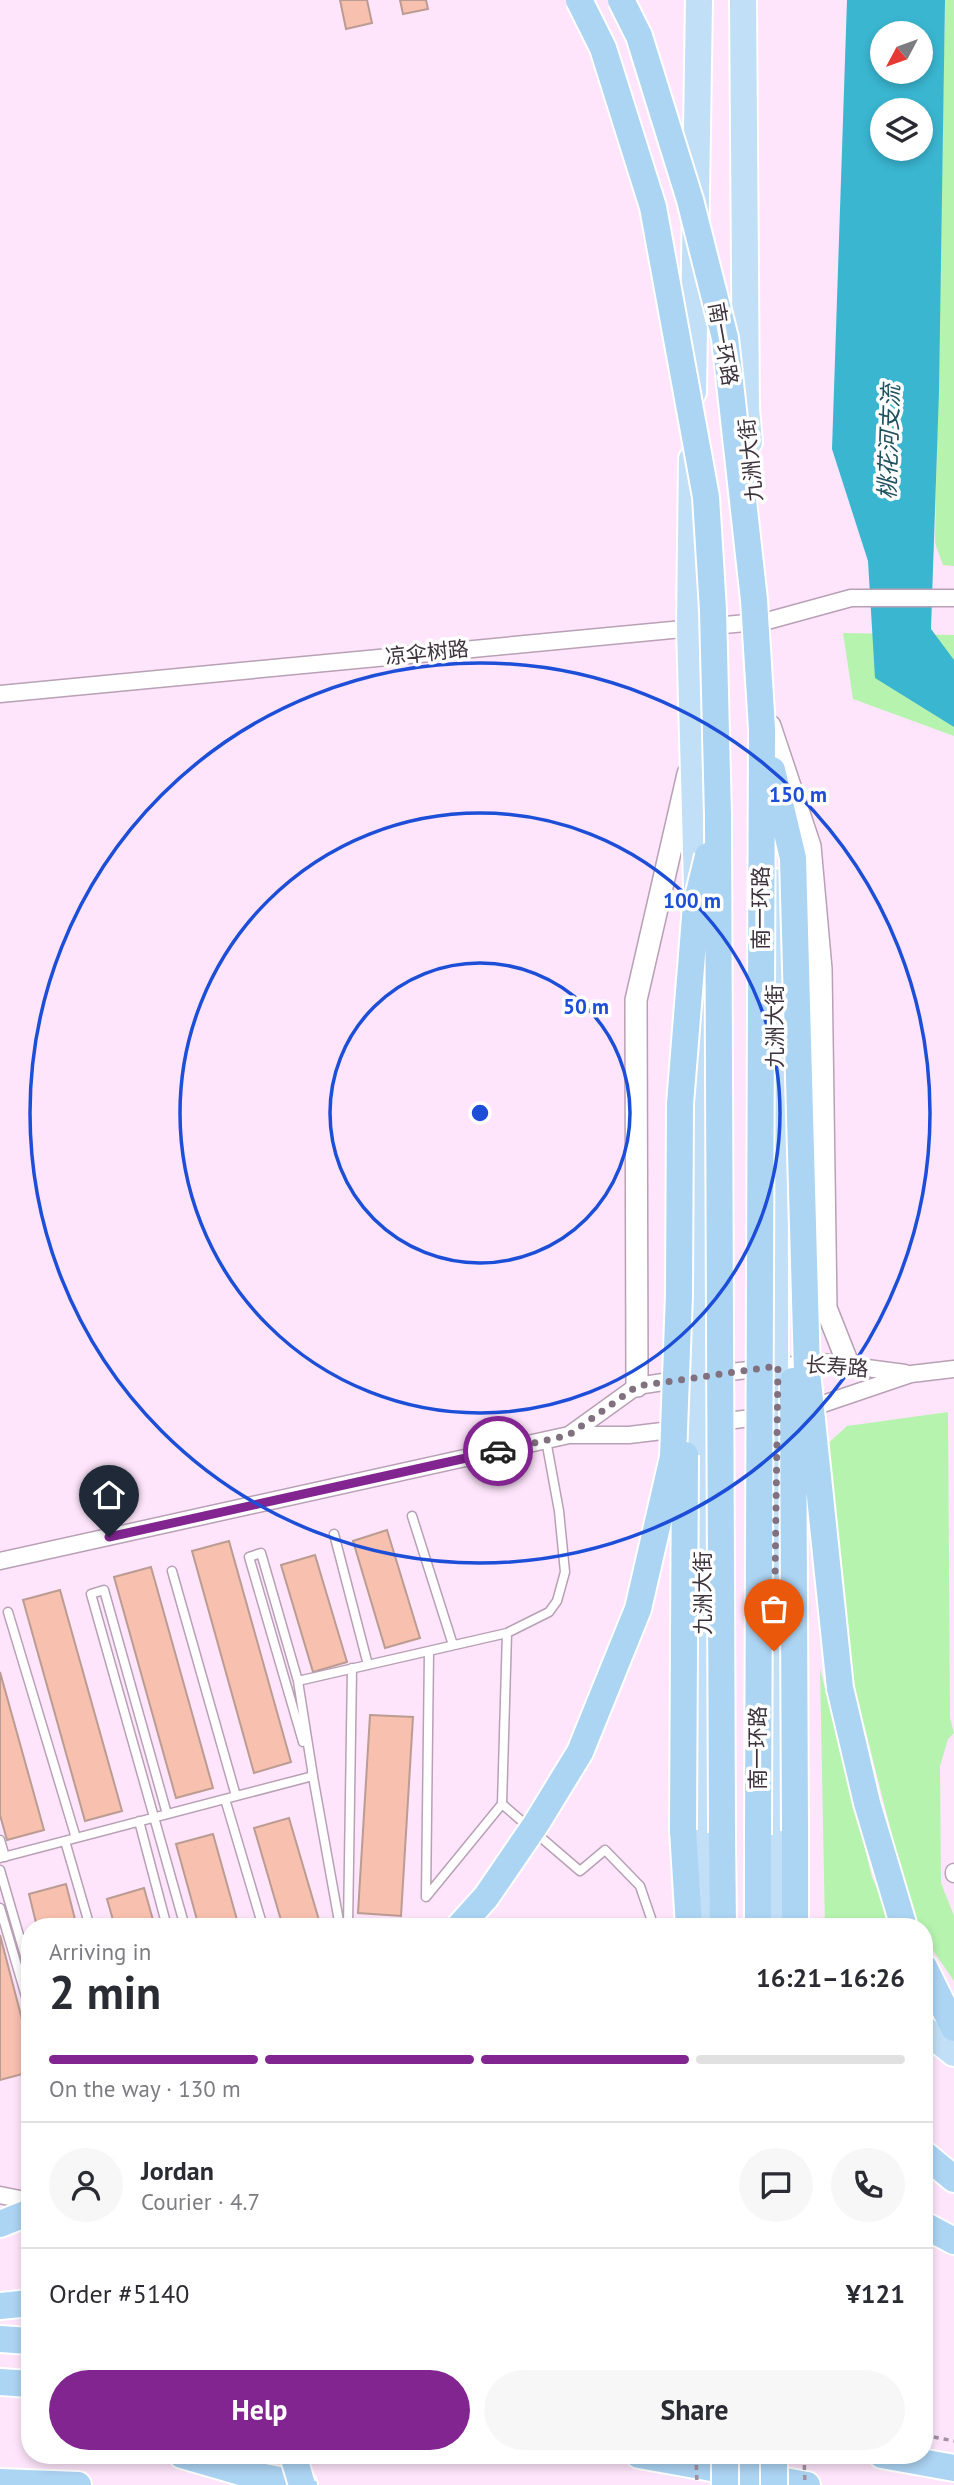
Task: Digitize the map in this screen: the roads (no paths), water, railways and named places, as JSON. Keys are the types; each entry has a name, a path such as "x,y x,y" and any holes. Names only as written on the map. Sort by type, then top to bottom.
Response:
{"highway":[{"name":"南一环路","path":"579,0 603,48 653,207 706,497 713,610 718,817 723,1918"},
{"name":"南一环路","path":"621,0 639,36 686,187 725,338 766,727 758,1918"},
{"path":"766,727 793,858 807,1372 839,1688 867,1803 901,1918"},
{"path":"467,1918 486,1897 536,1824 580,1752 638,1609 673,1457 679,1295 680,1104 696,905 718,817"},
{"path":"774,868 792,1018 795,1918"},
{"path":"688,1918 683,1830 688,1136 699,1006"},
{"path":"933,1985 954,2028"},
{"path":"933,2162 954,2179"},
{"path":"0,2225 21,2216"},
{"path":"933,2230 954,2241"},
{"path":"0,2306 21,2304"},
{"path":"0,2339 21,2340"},
{"path":"0,2382 21,2383"},
{"path":"213,2464 303,2485 296,2464"},
{"path":"689,2464 806,2485"},
{"path":"725,2464 725,2485"},
{"path":"774,2464 775,2485"},
{"path":"932,2464 954,2468"},
{"path":"0,2482 78,2485"}],"main road":[{"path":"690,0 698,45"},
{"name":"九洲大街","path":"699,0 690,628 699,1006 697,1376 705,1918"},
{"name":"九洲大街","path":"743,0 746,409 767,621 766,727 774,868 778,1366 774,1541 776,1918"},
{"path":"933,2036 954,2053"},
{"path":"0,2225 21,2222"}],"street":[{"name":"凉伞树路","path":"0,694 767,621 851,598 950,598"},
{"path":"766,727 810,846 821,969 826,1308 849,1366"},
{"path":"637,1386 636,1000 694,744"},
{"name":"长寿路","path":"569,1435 637,1386 697,1376 821,1362 911,1374"},
{"name":"长寿路","path":"0,1561 569,1435 629,1435 802,1411 911,1374 954,1369"},
{"path":"0,2195 21,2199"}],"lane":[{"path":"298,1681 507,1633 549,1612 557,1601 565,1572 559,1511 546,1440"},
{"path":"412,1516 453,1645"},
{"path":"334,1534 368,1665"},
{"path":"313,1776 249,1557 261,1553 298,1681 338,1918"},
{"path":"172,1571 236,1796"},
{"path":"167,1814 104,1590 91,1594 183,1918"},
{"path":"8,1612 76,1838"},
{"path":"429,1651 426,1897 502,1804 507,1633"},
{"path":"348,1918 352,1668"},
{"path":"0,1840 2,1857 313,1776"},
{"path":"225,1799 259,1918"},
{"path":"502,1804 580,1871 605,1850 640,1886 651,1918"},
{"path":"139,1821 165,1918"},
{"path":"65,1841 87,1918"},
{"path":"0,1870 21,1942"},
{"path":"0,1908 21,1979"}],"water":[{"name":"桃花河支流","path":"847,0 945,0 939,391 931,629 954,660 954,727 875,678 868,561 832,449"}]}
